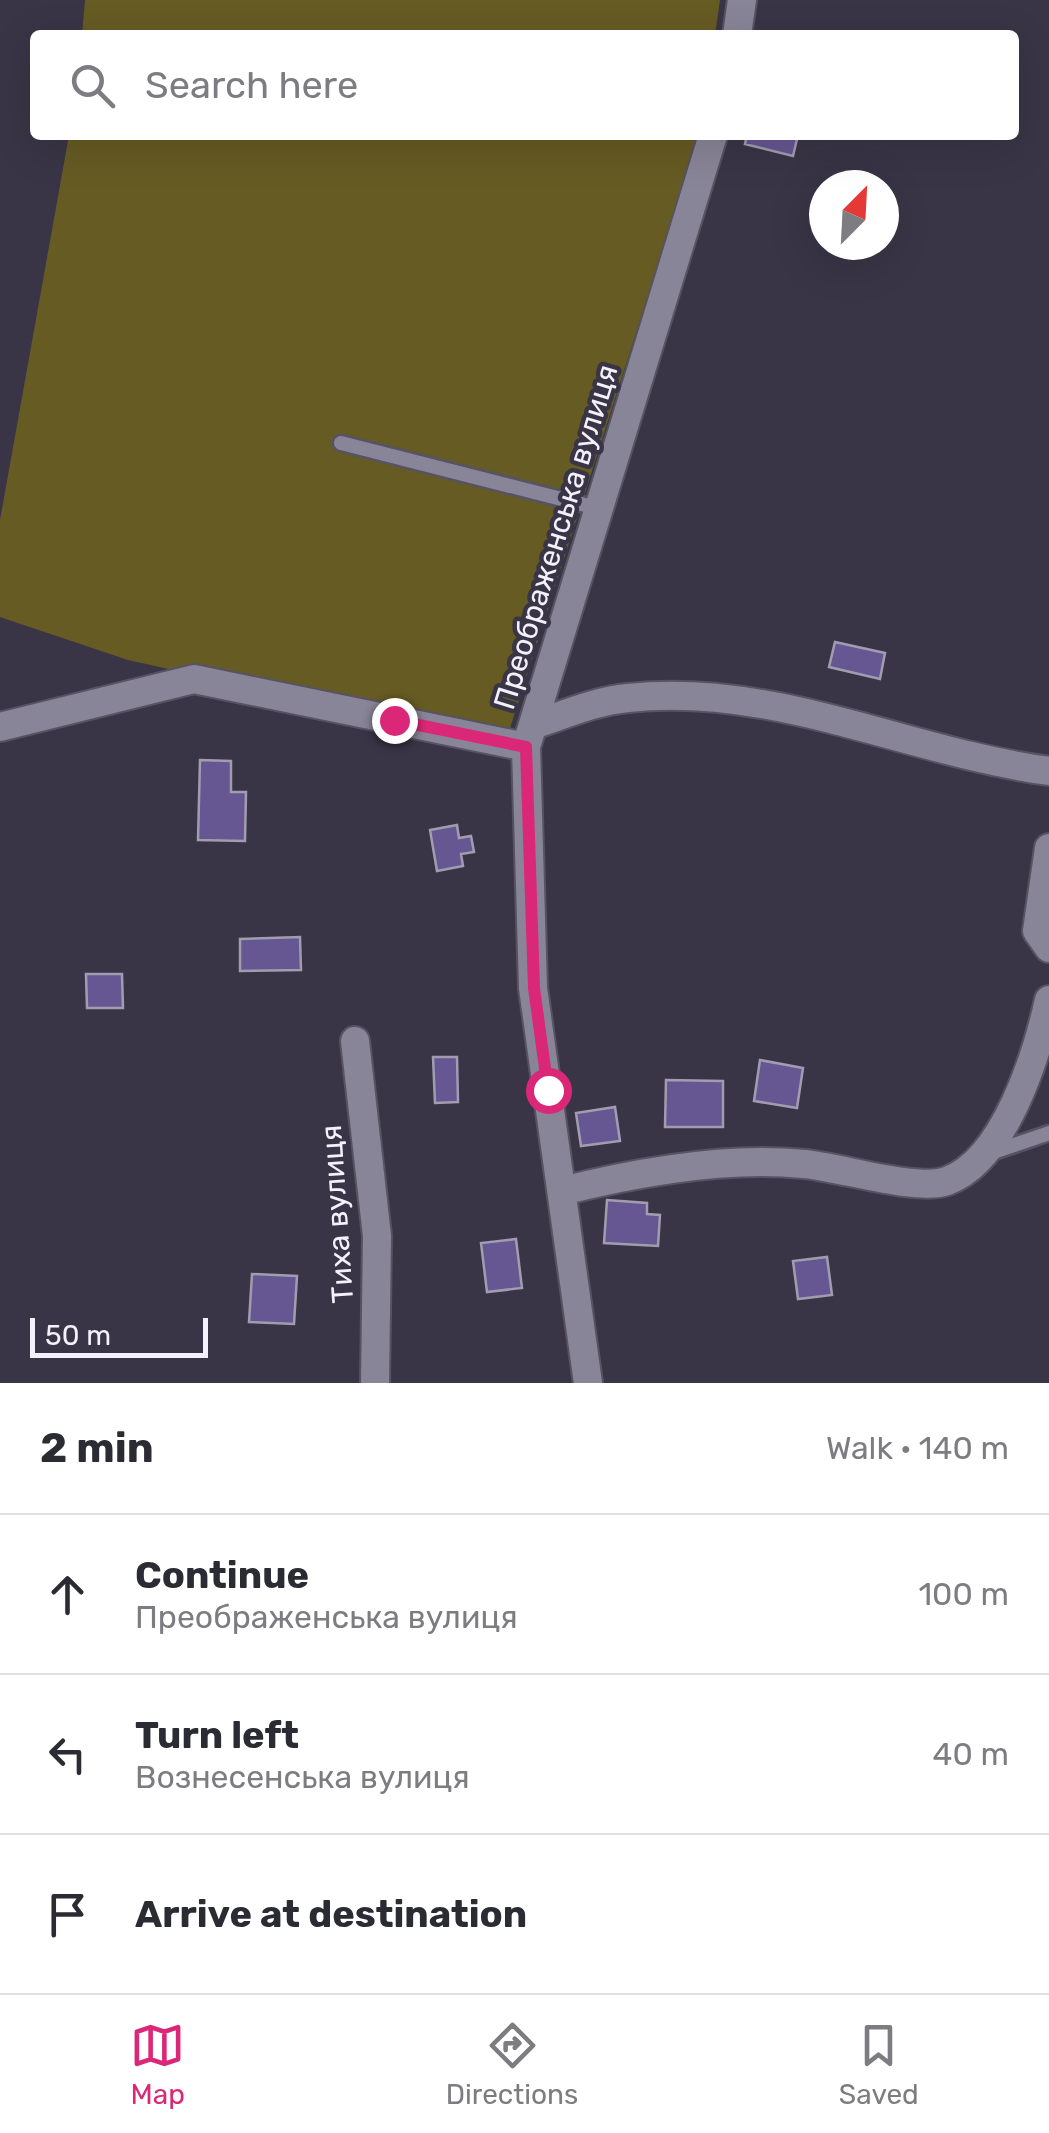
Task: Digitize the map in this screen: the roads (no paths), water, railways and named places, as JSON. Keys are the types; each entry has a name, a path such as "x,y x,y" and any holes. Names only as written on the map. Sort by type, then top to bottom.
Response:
{"street":[{"path":"738,30 742,0"},
{"name":"Преображенська вулиця","path":"588,1383 534,988 529,736 711,140"},
{"path":"0,727 194,680 529,736 624,698 679,694 815,714 1009,766 1049,771"},
{"path":"1049,848 1037,931 1049,948"},
{"path":"562,1191 632,1176 718,1166 785,1164 918,1185 949,1181 976,1159 1006,1122 1029,1077 1049,1000"},
{"name":"Тиха вулиця","path":"355,1041 377,1236 375,1383"}],"lane":[{"path":"342,443 597,508"},
{"path":"976,1159 1049,1133"}]}
